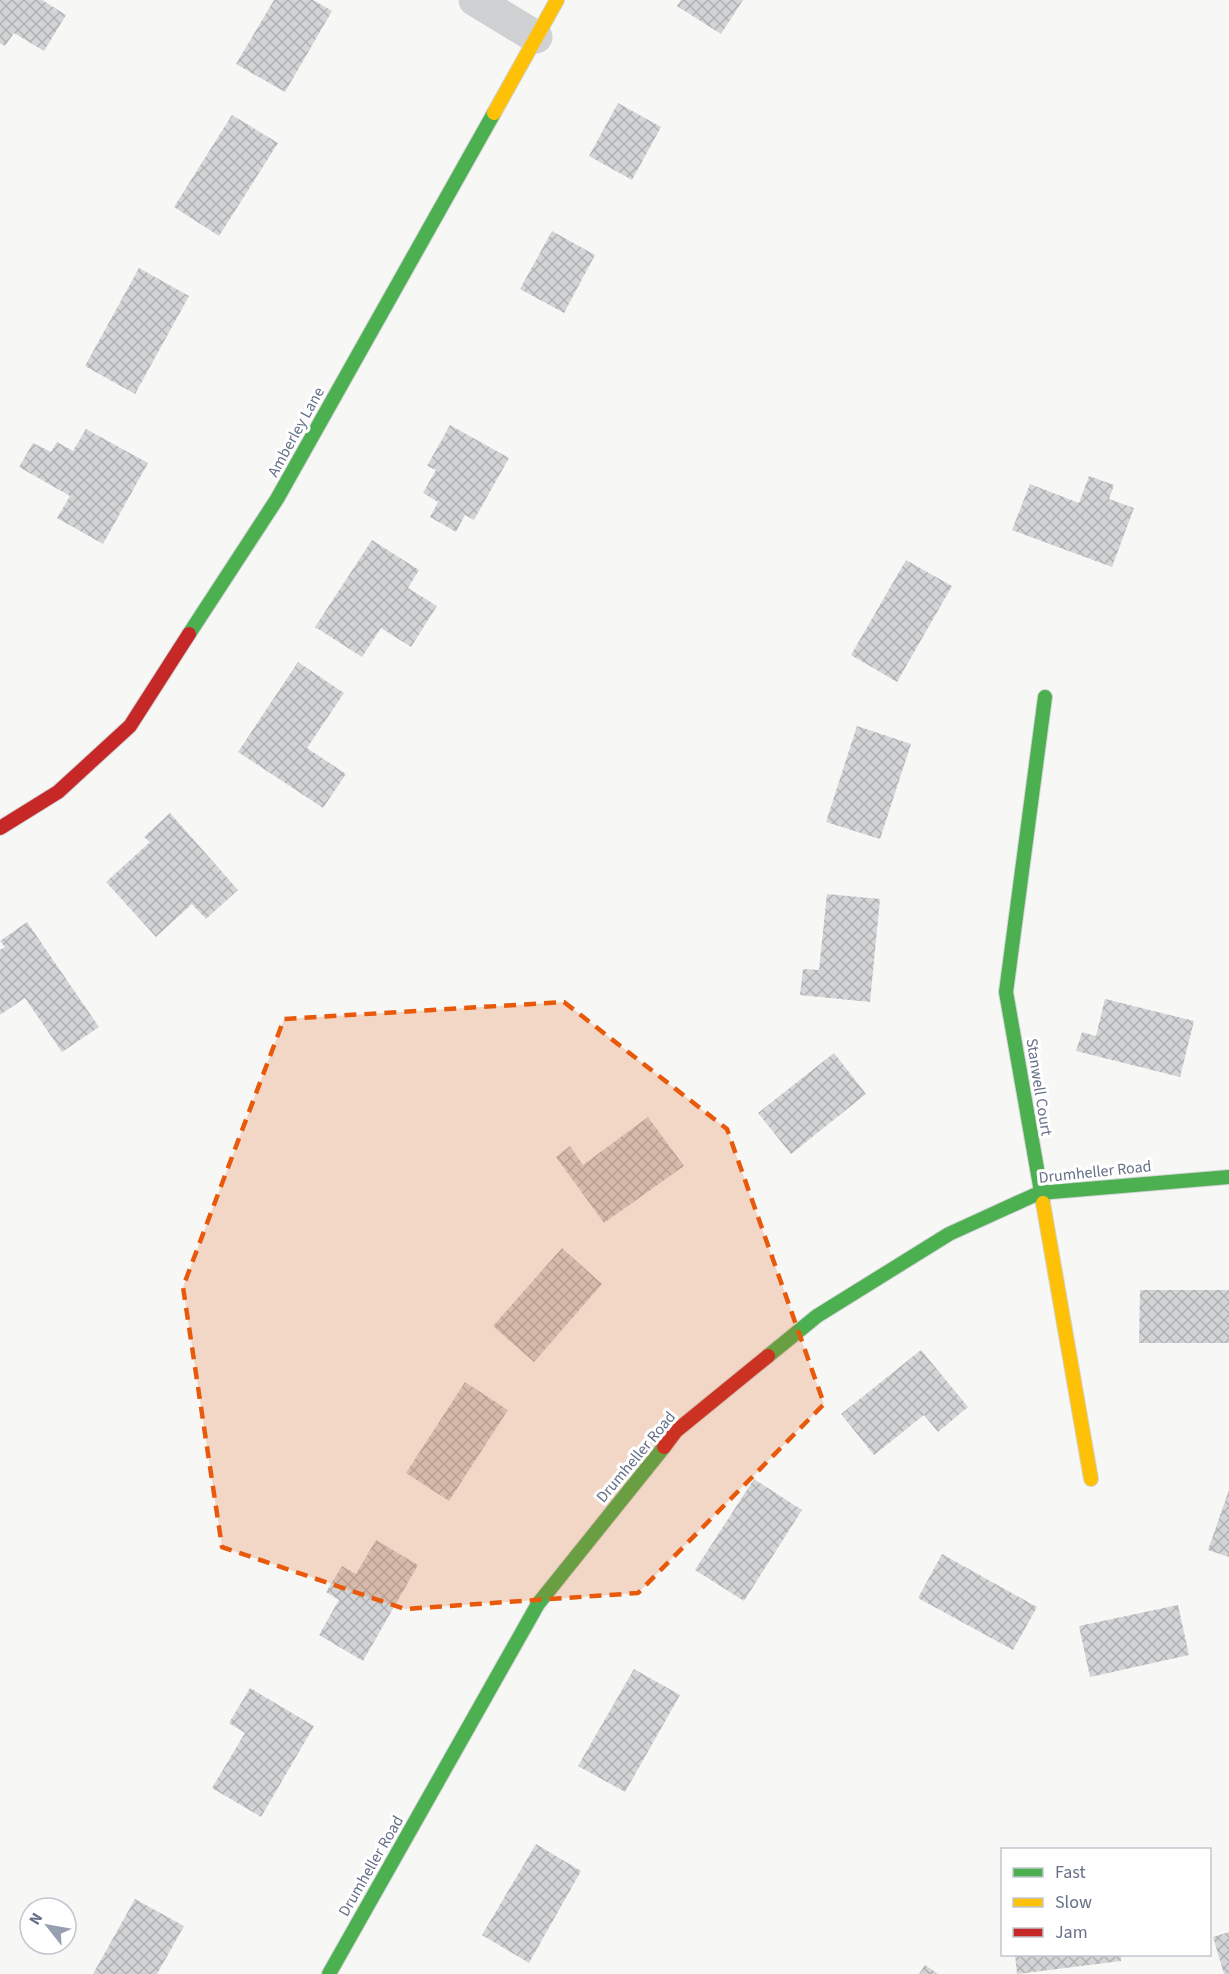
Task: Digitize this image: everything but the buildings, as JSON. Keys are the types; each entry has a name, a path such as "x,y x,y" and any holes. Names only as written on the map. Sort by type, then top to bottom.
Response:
{"street":[{"path":"475,0 536,37"},
{"name":"Amberley Lane","path":"0,828 58,792 130,726 277,499 558,0"},
{"name":"Stanwell Court","path":"1046,697 1006,992 1039,1193 1091,1479"},
{"name":"Drumheller Road","path":"329,1974 538,1604 676,1431 817,1316 949,1234 1039,1193 1229,1177"}],"highlighted area":[{"path":"564,1002 727,1129 824,1404 638,1593 405,1609 222,1547 183,1287 284,1019"}],"traffic: fast":[{"path":"189,634 277,499 494,113"},
{"path":"1043,1203 1006,992 1045,697"},
{"path":"768,1356 817,1316 949,1234 1039,1193 1229,1177"},
{"path":"329,1974 538,1604 664,1447"}],"traffic: slow":[{"path":"494,113 557,0"},
{"path":"1043,1203 1091,1479"}],"traffic: jam":[{"path":"0,828 58,792 130,726 189,634"},
{"path":"664,1447 676,1431 768,1356"}]}
